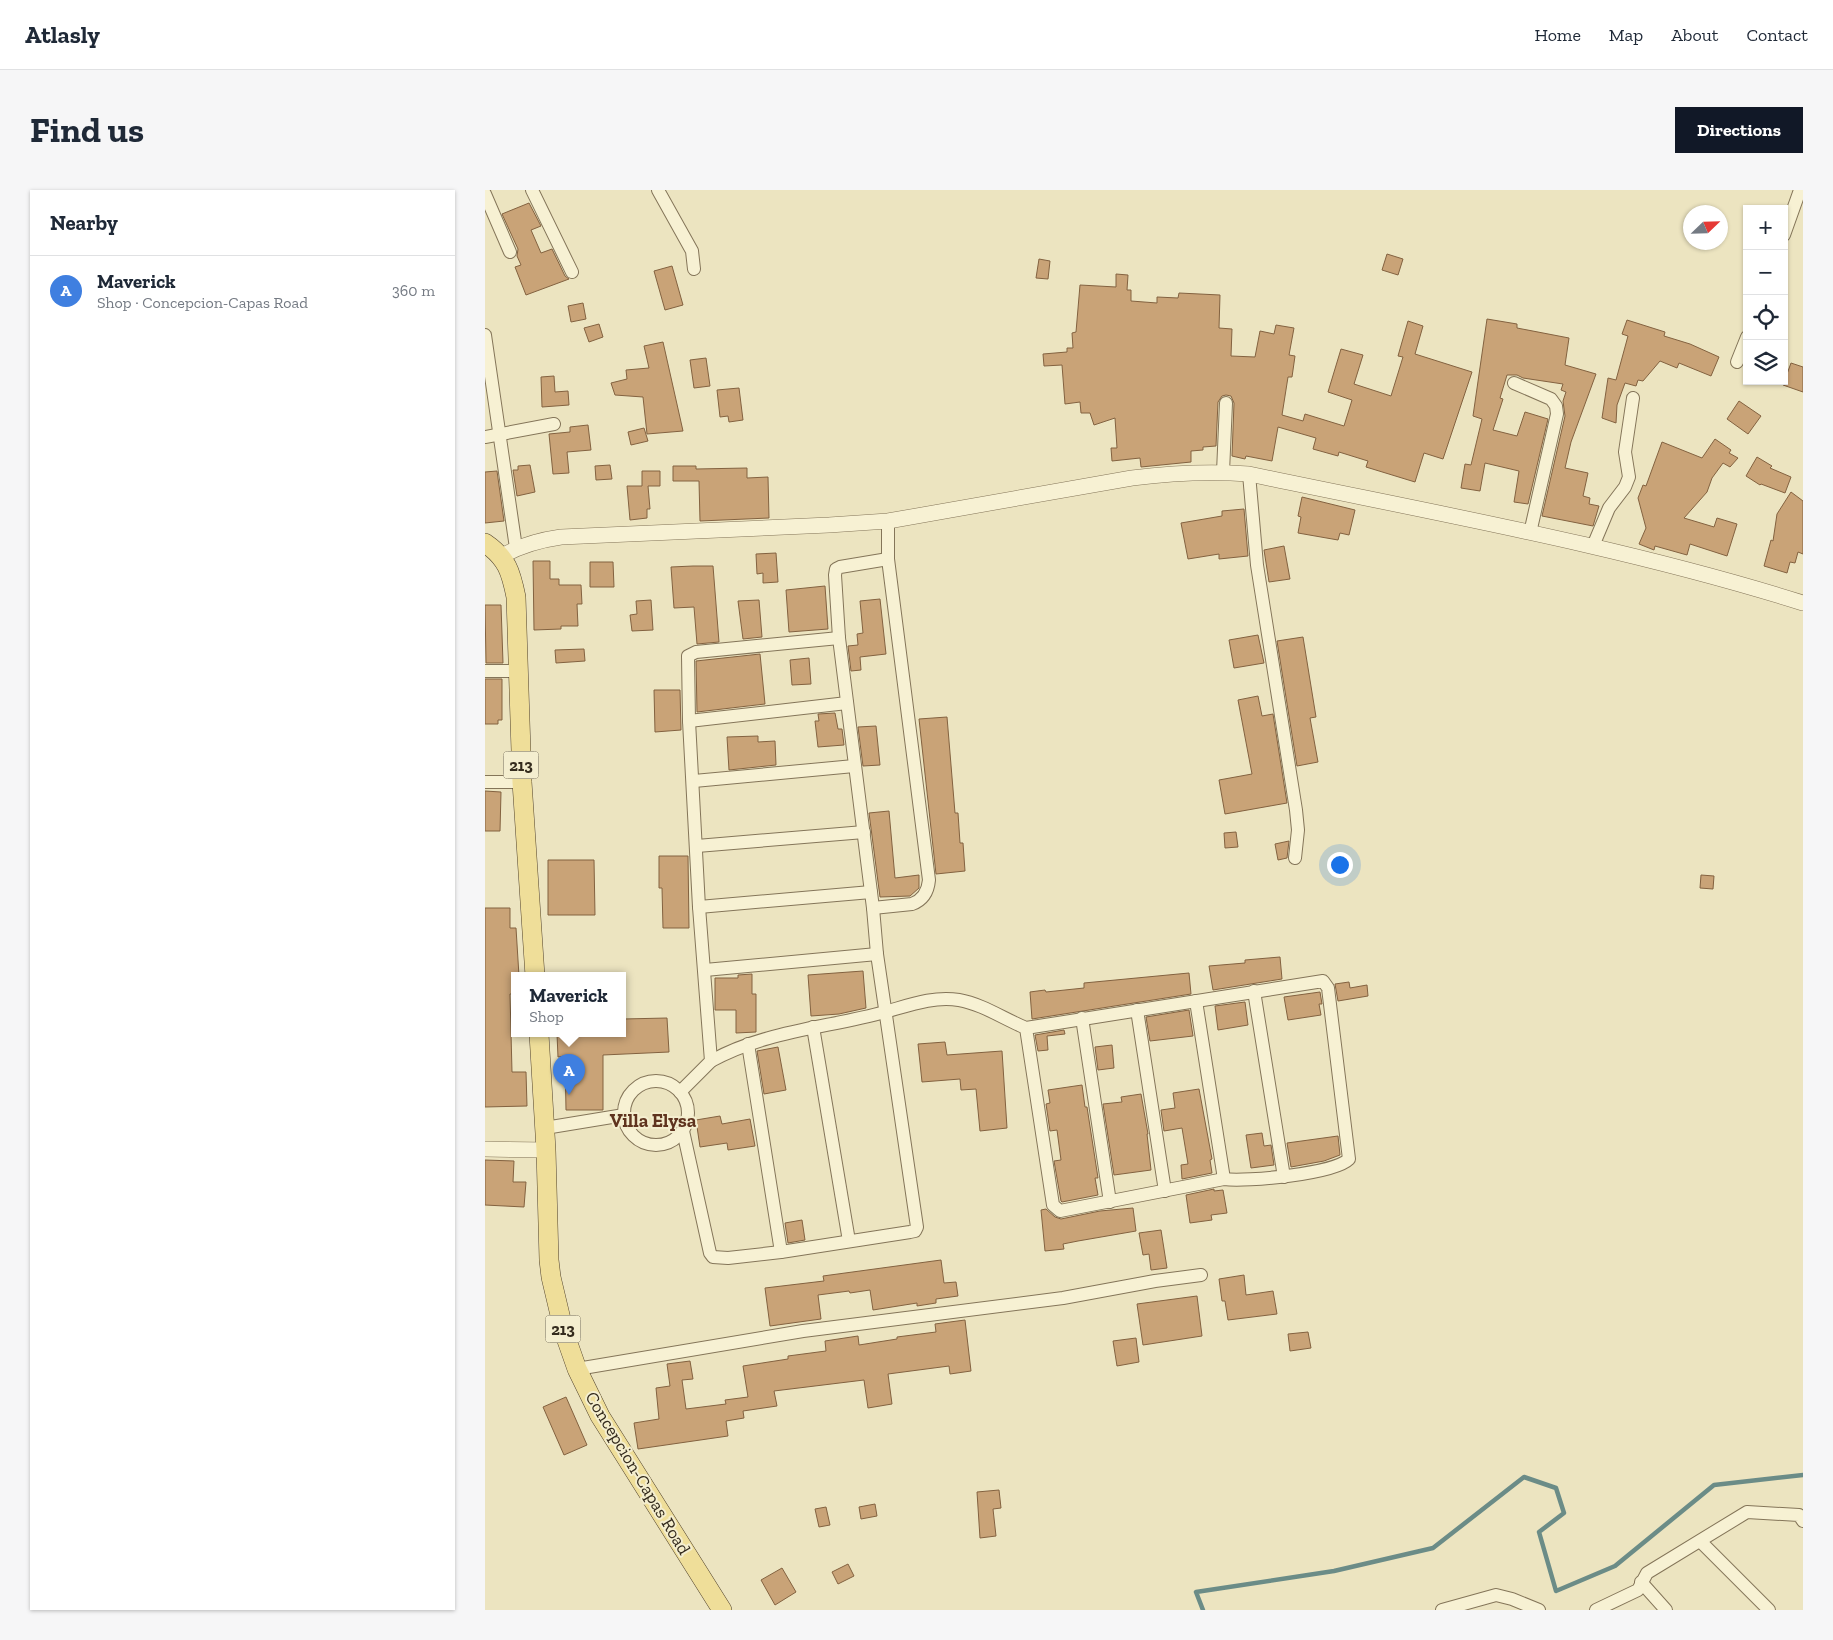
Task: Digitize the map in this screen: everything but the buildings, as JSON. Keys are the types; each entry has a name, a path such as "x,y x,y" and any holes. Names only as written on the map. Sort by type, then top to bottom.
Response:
{"main road":[{"name":"213","path":"485,543 509,552 516,597 522,782 535,972"},
{"name":"Concepcion-Capas Road","path":"539,1037 551,1277 564,1332 577,1368 600,1416 722,1610"}],"street":[{"path":"532,190 571,272"},
{"path":"658,190 691,251 694,269"},
{"path":"1788,224 1800,190"},
{"path":"485,194 510,252"},
{"path":"485,334 499,434 509,552 537,541 561,537 819,526 888,521 1132,478 1185,473 1223,472 1249,474 1593,546 1750,586 1803,603"},
{"path":"1737,362 1746,340"},
{"path":"1514,383 1551,399 1556,406 1557,414 1529,533"},
{"path":"1593,546 1609,508 1625,487 1629,477 1625,452 1633,398"},
{"path":"1223,472 1226,403"},
{"path":"485,436 554,424"},
{"path":"1249,474 1259,574 1296,810 1295,858"},
{"path":"873,908 916,902 926,892 929,880 888,559 888,521"},
{"path":"683,1131 710,1253 713,1257 728,1258 781,1252 910,1232 915,1230 918,1223 877,954 864,832 839,638 835,575 836,569 840,567 888,559"},
{"path":"711,1061 699,907 689,721 688,656 696,652 839,638"},
{"path":"485,671 518,671"},
{"path":"689,721 847,703"},
{"path":"693,781 854,766"},
{"path":"485,782 522,782"},
{"path":"697,846 864,832"},
{"path":"699,907 871,892"},
{"path":"705,970 877,954"},
{"path":"680,1092 711,1061 748,1044 772,1036 885,1012 914,1003 938,999 959,1000 979,1005 1005,1020 1026,1028 1254,991 1323,982 1328,988 1349,1159 1342,1164 1328,1168 1284,1177 1248,1181 1224,1180 1063,1212 1056,1209 1053,1204 1026,1028"},
{"path":"1254,991 1284,1177"},
{"path":"1196,1001 1224,1180"},
{"path":"1137,1010 1165,1191"},
{"path":"1082,1018 1110,1202"},
{"path":"813,1027 849,1241"},
{"path":"748,1044 781,1252"},
{"path":"657,1081 670,1084 680,1092 687,1105 688,1120 683,1131 672,1142 660,1146 646,1145 635,1138 627,1128 623,1115 625,1102 633,1090 644,1083 657,1081"},
{"path":"545,1128 623,1115"},
{"path":"485,1149 546,1150"},
{"path":"577,1368 803,1331 1063,1298 1155,1281 1201,1275"},
{"path":"1596,1610 1638,1590 1647,1573 1701,1542 1747,1512 1799,1515 1803,1521"},
{"path":"1701,1542 1769,1610"},
{"path":"1641,1582 1666,1610"},
{"path":"1442,1610 1468,1607 1495,1595 1512,1599 1539,1610"}],"waterway":[{"path":"1203,1610 1196,1592 1334,1571 1433,1548 1524,1477 1556,1488 1564,1513 1539,1532 1556,1591 1615,1566 1714,1485 1803,1475"}],"place":[{"name":"Maverick","path":"569,1095"}],"district":[{"name":"Villa Elysa","path":"653,1120"}]}
